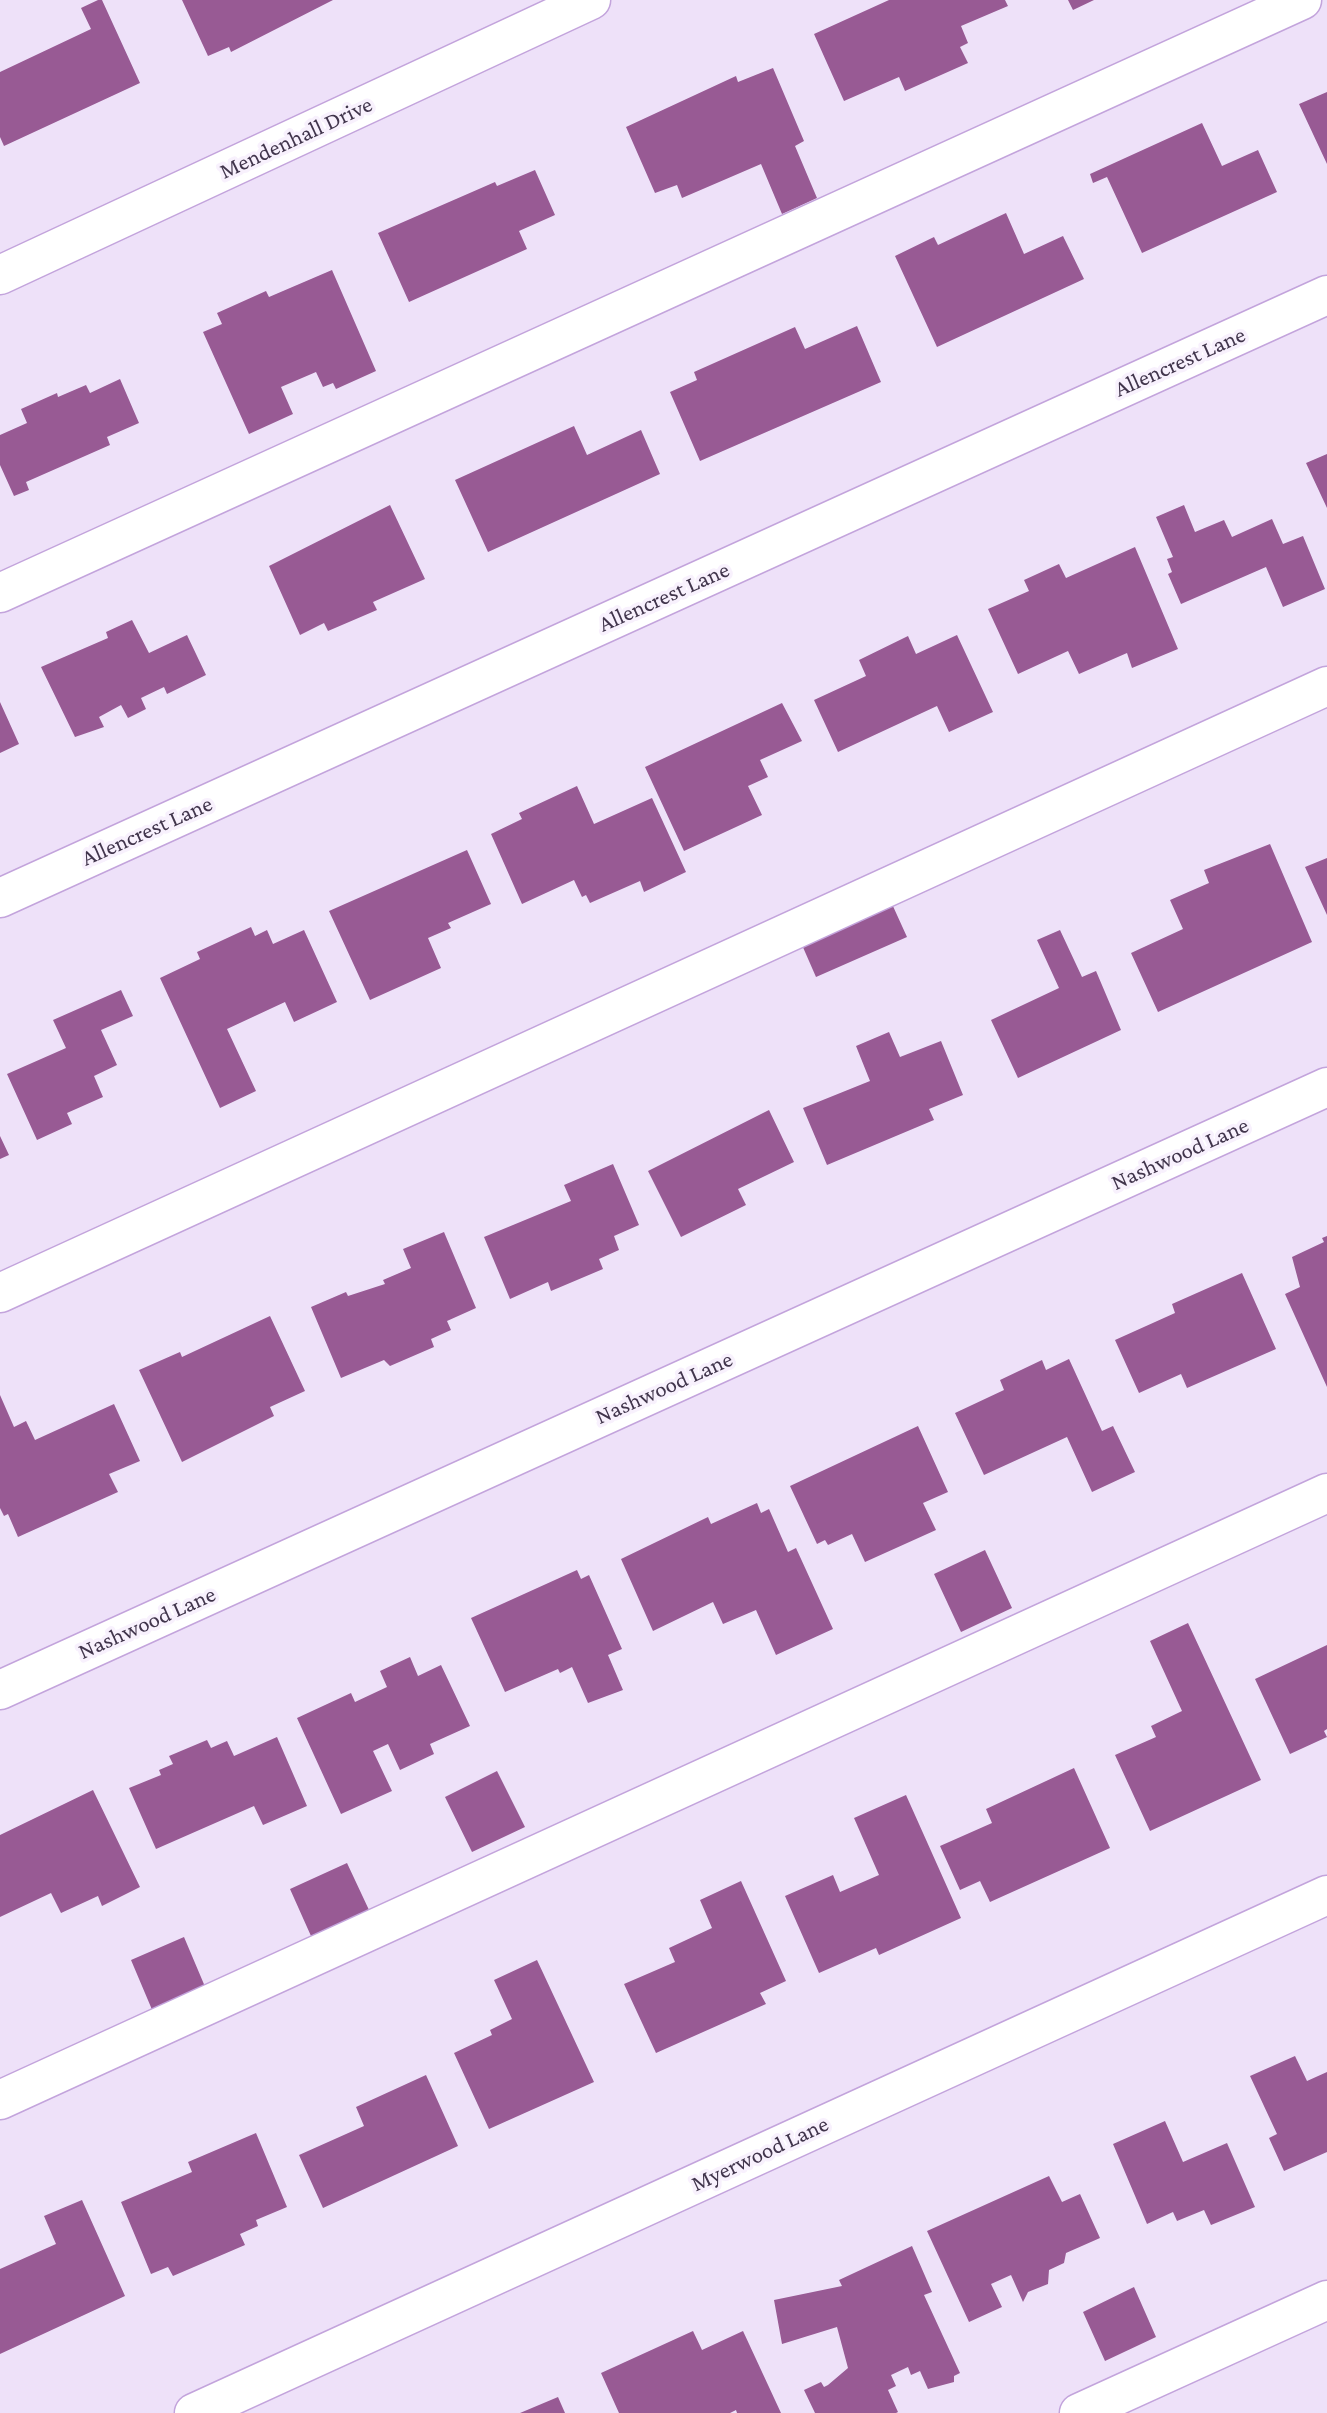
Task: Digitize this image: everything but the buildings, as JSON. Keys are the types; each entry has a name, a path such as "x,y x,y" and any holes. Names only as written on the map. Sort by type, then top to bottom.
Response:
{"street":[{"name":"Mendenhall Drive","path":"0,275 591,0"},
{"path":"0,593 1302,0"},
{"name":"Allencrest Lane","path":"0,898 1327,295"},
{"path":"0,1293 1327,686"},
{"name":"Nashwood Lane","path":"0,1689 1327,1087"},
{"path":"0,2100 1327,1493"},
{"name":"Myerwood Lane","path":"194,2413 1327,1895"},
{"path":"1079,2413 1327,2300"}]}
